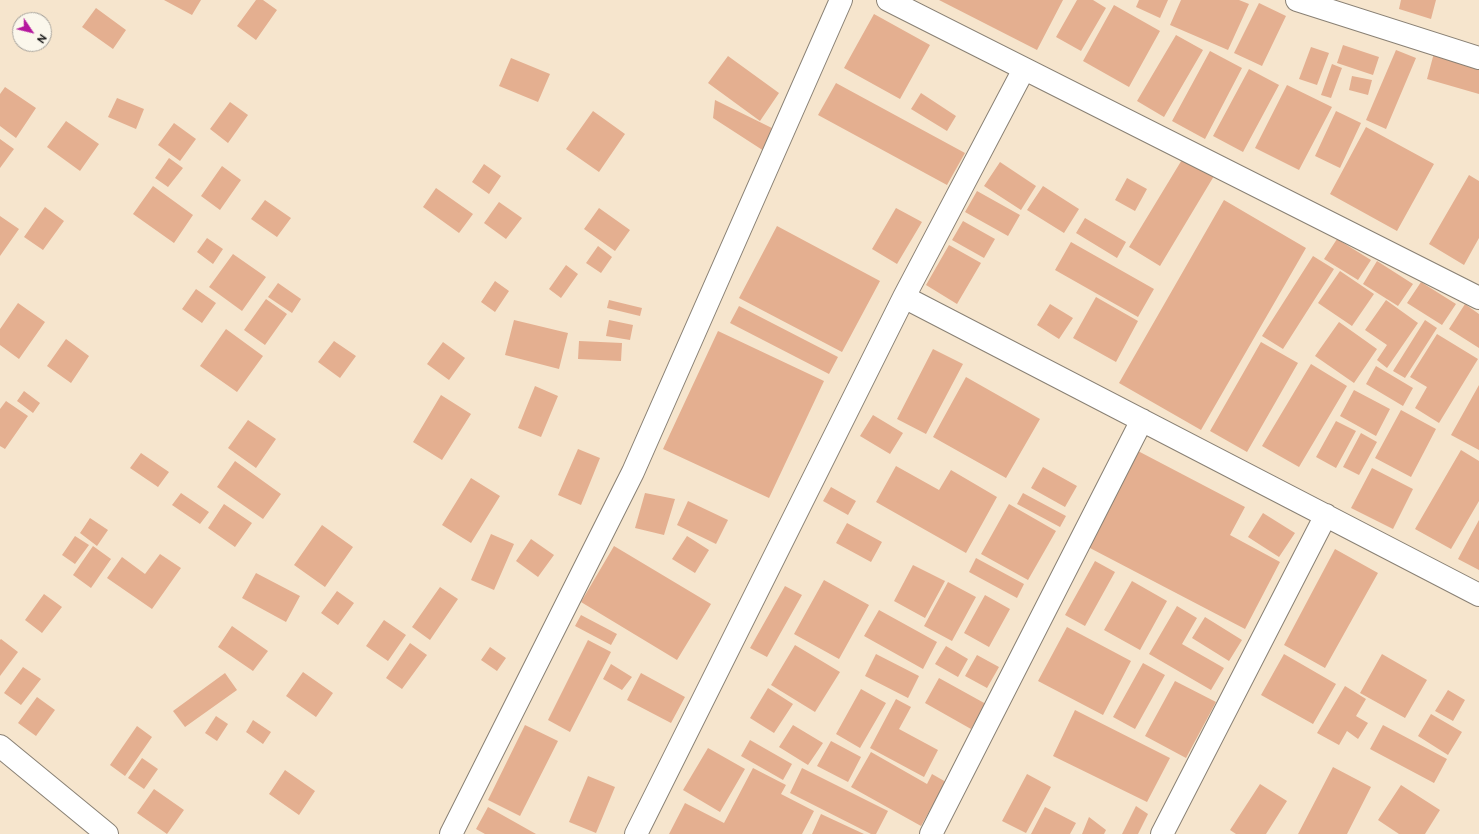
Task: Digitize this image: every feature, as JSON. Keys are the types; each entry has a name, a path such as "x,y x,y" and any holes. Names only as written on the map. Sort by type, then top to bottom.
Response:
{"street":[{"path":"451,834 633,472 841,0"},
{"path":"888,0 1479,298"},
{"path":"1297,0 1479,58"},
{"path":"636,834 904,296 1024,69"},
{"path":"904,296 1479,595"},
{"path":"931,834 1142,420"},
{"path":"1162,834 1326,515"},
{"path":"0,746 107,834"}],"building":[{"path":"164,0 201,0 192,15"},
{"path":"256,0 263,0 277,10 256,40 237,26"},
{"path":"939,0 1063,0 1037,50"},
{"path":"1077,0 1093,0 1106,8 1081,51 1056,37"},
{"path":"1139,0 1168,0 1160,18 1136,7"},
{"path":"1181,0 1239,0 1249,4 1228,50 1170,25"},
{"path":"1401,0 1436,0 1431,19 1399,9"},
{"path":"1259,3 1286,16 1262,66 1234,53"},
{"path":"1114,5 1160,31 1129,87 1083,61"},
{"path":"96,8 126,30 113,49 82,27"},
{"path":"874,14 930,45 900,99 844,68"},
{"path":"1176,35 1203,50 1164,117 1137,101"},
{"path":"1343,45 1379,57 1373,75 1337,63"},
{"path":"1311,47 1329,53 1317,85 1299,79"},
{"path":"1396,50 1416,58 1386,129 1366,120"},
{"path":"1210,51 1242,68 1205,139 1172,121"},
{"path":"1434,53 1479,66 1479,94 1427,79"},
{"path":"728,56 779,93 760,121 708,83"},
{"path":"511,58 550,74 538,102 499,86"},
{"path":"1332,64 1342,68 1331,98 1321,95"},
{"path":"1249,69 1279,85 1243,152 1213,136"},
{"path":"1352,76 1372,80 1368,95 1349,90"},
{"path":"836,83 965,153 947,185 818,115"},
{"path":"1287,85 1332,107 1299,170 1255,148"},
{"path":"5,87 36,108 16,138 0,126 0,94"},
{"path":"921,93 956,116 947,131 911,109"},
{"path":"117,98 144,109 136,129 108,117"},
{"path":"715,100 778,131 764,151 713,118"},
{"path":"230,102 248,115 228,143 210,129"},
{"path":"593,111 625,134 599,172 566,149"},
{"path":"1336,111 1361,123 1340,168 1315,156"},
{"path":"66,121 99,144 80,171 47,147"},
{"path":"174,123 196,139 180,161 158,145"},
{"path":"1366,127 1434,164 1397,231 1330,194"},
{"path":"0,139 14,149 0,168"},
{"path":"169,158 183,168 168,187 155,178"},
{"path":"1183,158 1214,176 1160,266 1129,247"},
{"path":"1000,162 1036,186 1021,210 984,186"},
{"path":"484,164 501,176 489,194 472,182"},
{"path":"222,166 241,180 220,210 201,196"},
{"path":"1469,175 1479,181 1479,238 1464,265 1429,244"},
{"path":"1127,178 1147,189 1135,211 1115,200"},
{"path":"153,186 193,215 174,243 133,214"},
{"path":"1043,186 1079,209 1064,233 1027,210"},
{"path":"436,188 473,214 459,233 423,207"},
{"path":"977,191 1020,215 1008,236 965,212"},
{"path":"265,200 291,218 277,237 251,219"},
{"path":"1224,200 1306,248 1201,430 1119,383"},
{"path":"499,202 522,218 506,239 484,223"},
{"path":"45,207 64,221 43,250 24,237"},
{"path":"599,208 630,230 615,251 584,229"},
{"path":"896,208 922,222 897,264 872,249"},
{"path":"0,216 19,229 0,256"},
{"path":"1085,218 1126,242 1117,258 1076,233"},
{"path":"963,221 995,239 984,258 952,240"},
{"path":"777,226 880,281 842,352 739,298"},
{"path":"207,238 223,249 213,264 197,252"},
{"path":"1337,239 1371,260 1358,280 1324,259"},
{"path":"1071,242 1154,289 1138,317 1055,270"},
{"path":"949,245 981,263 957,304 926,285"},
{"path":"598,246 612,257 601,273 586,263"},
{"path":"233,254 266,277 242,311 209,287"},
{"path":"1313,256 1334,269 1283,349 1262,336"},
{"path":"1377,261 1413,284 1398,306 1363,284"},
{"path":"566,265 578,274 561,298 549,289"},
{"path":"1340,271 1374,294 1352,326 1318,303"},
{"path":"495,281 509,291 495,312 481,302"},
{"path":"1421,282 1456,304 1442,325 1407,303"},
{"path":"278,283 301,299 292,313 268,297"},
{"path":"196,289 216,303 202,323 182,309"},
{"path":"1096,297 1138,321 1116,362 1073,338"},
{"path":"266,299 287,314 265,345 244,330"},
{"path":"609,300 642,308 640,316 607,308"},
{"path":"1386,300 1418,323 1387,368 1377,360 1387,345 1365,330"},
{"path":"18,303 45,322 19,359 0,345 0,329"},
{"path":"1050,304 1073,318 1059,339 1037,325"},
{"path":"1465,304 1479,314 1479,348 1449,329"},
{"path":"739,306 838,357 829,374 730,323"},
{"path":"514,320 568,333 559,369 505,355"},
{"path":"609,320 633,325 630,340 606,336"},
{"path":"1425,320 1437,328 1405,378 1393,371"},
{"path":"1339,322 1377,349 1354,383 1315,356"},
{"path":"226,329 263,356 237,392 200,366"},
{"path":"718,331 824,381 769,498 663,449"},
{"path":"1437,334 1478,359 1439,423 1415,408 1427,387 1410,377"},
{"path":"66,339 89,356 71,383 47,366"},
{"path":"334,341 356,356 340,378 318,362"},
{"path":"579,341 622,343 621,361 578,359"},
{"path":"443,342 465,358 449,380 427,364"},
{"path":"1261,342 1298,363 1247,452 1210,431"},
{"path":"933,349 963,364 926,434 897,419"},
{"path":"1311,364 1347,386 1299,467 1262,446"},
{"path":"1376,366 1413,388 1403,406 1366,384"},
{"path":"966,377 1040,419 1006,478 933,437"},
{"path":"1479,385 1479,450 1451,435"},
{"path":"535,386 558,396 541,437 518,428"},
{"path":"1354,390 1390,409 1376,436 1340,416"},
{"path":"24,391 40,403 33,413 17,401"},
{"path":"441,395 471,414 442,460 413,442"},
{"path":"6,401 28,416 5,449 0,446 0,409"},
{"path":"1401,410 1436,429 1411,477 1375,458"},
{"path":"873,415 903,433 890,454 860,436"},
{"path":"248,420 276,439 256,468 228,448"},
{"path":"1336,421 1356,431 1336,468 1316,457"},
{"path":"1361,433 1377,442 1359,475 1343,467"},
{"path":"578,449 600,458 581,505 558,495"},
{"path":"1461,450 1479,461 1479,501 1451,549 1415,529"},
{"path":"1138,451 1245,507 1230,535 1280,562 1245,629 1088,547"},
{"path":"141,453 169,472 158,487 130,468"},
{"path":"235,461 281,494 263,519 217,487"},
{"path":"896,466 939,490 951,470 997,497 966,553 876,502"},
{"path":"1043,467 1077,486 1065,507 1031,488"},
{"path":"1372,468 1413,489 1393,529 1351,508"},
{"path":"471,478 500,496 471,543 442,525"},
{"path":"831,487 856,501 848,515 823,501"},
{"path":"181,493 209,512 200,524 172,505"},
{"path":"645,493 675,499 664,535 635,528"},
{"path":"1023,493 1066,516 1060,527 1017,504"},
{"path":"688,501 728,520 716,544 677,525"},
{"path":"224,504 252,523 235,547 208,528"},
{"path":"1009,504 1056,531 1028,580 981,554"},
{"path":"1263,513 1295,533 1279,557 1248,537"},
{"path":"90,518 108,530 97,546 80,533"},
{"path":"1479,520 1479,570 1458,559"},
{"path":"847,523 882,542 871,562 836,543"},
{"path":"322,525 353,547 325,587 294,565"},
{"path":"491,534 514,544 494,590 471,580"},
{"path":"75,536 89,545 75,564 62,555"},
{"path":"687,536 709,550 695,573 672,559"},
{"path":"531,539 554,555 538,577 516,561"},
{"path":"93,546 111,559 91,588 73,575"},
{"path":"614,546 711,604 677,660 581,602"},
{"path":"1335,549 1378,573 1325,668 1284,645"},
{"path":"160,554 181,568 152,609 107,578 122,557 145,574"},
{"path":"976,558 1024,584 1017,598 969,572"},
{"path":"1095,561 1115,572 1085,626 1065,615"},
{"path":"913,565 945,581 925,618 894,601"},
{"path":"256,573 300,596 286,622 242,598"},
{"path":"824,580 869,605 839,659 794,634"},
{"path":"1132,581 1167,601 1140,650 1104,630"},
{"path":"948,582 976,597 952,641 924,626"},
{"path":"785,586 802,595 767,657 750,648"},
{"path":"440,587 458,599 430,640 412,627"},
{"path":"337,591 354,603 338,625 321,613"},
{"path":"44,594 62,607 42,633 25,620"},
{"path":"985,595 1010,609 989,647 964,633"},
{"path":"1177,606 1197,618 1182,644 1224,668 1211,690 1149,654"},
{"path":"879,610 937,642 923,669 864,636"},
{"path":"581,615 617,634 611,645 575,626"},
{"path":"1205,617 1242,640 1229,661 1192,638"},
{"path":"384,620 406,635 388,661 366,646"},
{"path":"232,626 268,651 253,671 218,647"},
{"path":"1067,627 1131,661 1103,715 1038,681"},
{"path":"1,639 18,652 0,676 0,640"},
{"path":"588,640 611,652 570,732 548,720"},
{"path":"410,643 427,655 402,689 386,678"},
{"path":"795,645 840,672 815,712 771,685"},
{"path":"946,646 968,659 958,677 935,664"},
{"path":"490,647 506,658 497,671 481,660"},
{"path":"876,654 919,676 908,698 865,676"},
{"path":"1284,654 1336,684 1313,724 1261,695"},
{"path":"1382,654 1427,680 1405,718 1360,693"},
{"path":"977,655 999,667 987,688 965,676"},
{"path":"1143,663 1165,675 1135,729 1113,717"},
{"path":"611,664 632,677 622,690 603,679"},
{"path":"23,667 41,679 21,705 4,693"},
{"path":"303,672 333,693 316,717 286,696"},
{"path":"225,673 237,690 185,727 173,711"},
{"path":"641,673 685,697 671,723 627,700"},
{"path":"939,678 986,704 971,729 925,703"},
{"path":"1175,681 1216,702 1186,758 1145,736"},
{"path":"1345,686 1366,699 1356,716 1368,723 1358,739 1347,731 1339,745 1317,733"},
{"path":"768,688 793,704 774,733 750,718"},
{"path":"861,689 886,703 860,748 836,734"},
{"path":"1448,690 1465,700 1453,721 1435,711"},
{"path":"37,697 55,710 36,736 18,723"},
{"path":"896,699 911,707 899,729 938,750 924,777 870,748"},
{"path":"1075,710 1170,758 1147,802 1053,756"},
{"path":"1431,714 1462,732 1448,755 1418,736"},
{"path":"216,716 228,724 217,741 205,733"},
{"path":"253,720 271,732 263,744 246,732"},
{"path":"525,725 558,741 520,816 488,800"},
{"path":"793,725 823,743 808,765 779,747"},
{"path":"1383,725 1447,759 1434,783 1370,749"},
{"path":"137,726 152,737 125,776 110,765"},
{"path":"750,740 792,764 783,780 741,756"},
{"path":"831,741 861,757 848,782 817,766"},
{"path":"708,748 745,769 720,812 683,790"},
{"path":"871,752 927,784 932,774 946,782 921,826 851,787"},
{"path":"142,758 158,769 144,789 128,778"},
{"path":"1333,767 1371,787 1347,834 1298,834"},
{"path":"753,768 786,785 781,794 814,811 802,834 669,834 685,803 724,823"},
{"path":"802,768 888,811 876,834 871,834 790,793"},
{"path":"285,770 315,791 299,815 269,794"},
{"path":"1027,774 1051,787 1026,833 1002,821"},
{"path":"588,776 615,787 596,833 569,822"},
{"path":"1260,784 1287,801 1266,834 1236,834 1230,830"},
{"path":"1401,785 1440,810 1425,834 1399,834 1378,820"},
{"path":"154,789 184,810 167,834 137,813"},
{"path":"1136,806 1148,814 1138,834 1122,834"},
{"path":"488,807 536,834 485,834 476,829"},
{"path":"1045,807 1076,823 1070,834 1031,834"},
{"path":"821,814 864,834 812,834"},
{"path":"1089,817 1106,830 1104,834 1082,834"}]}
